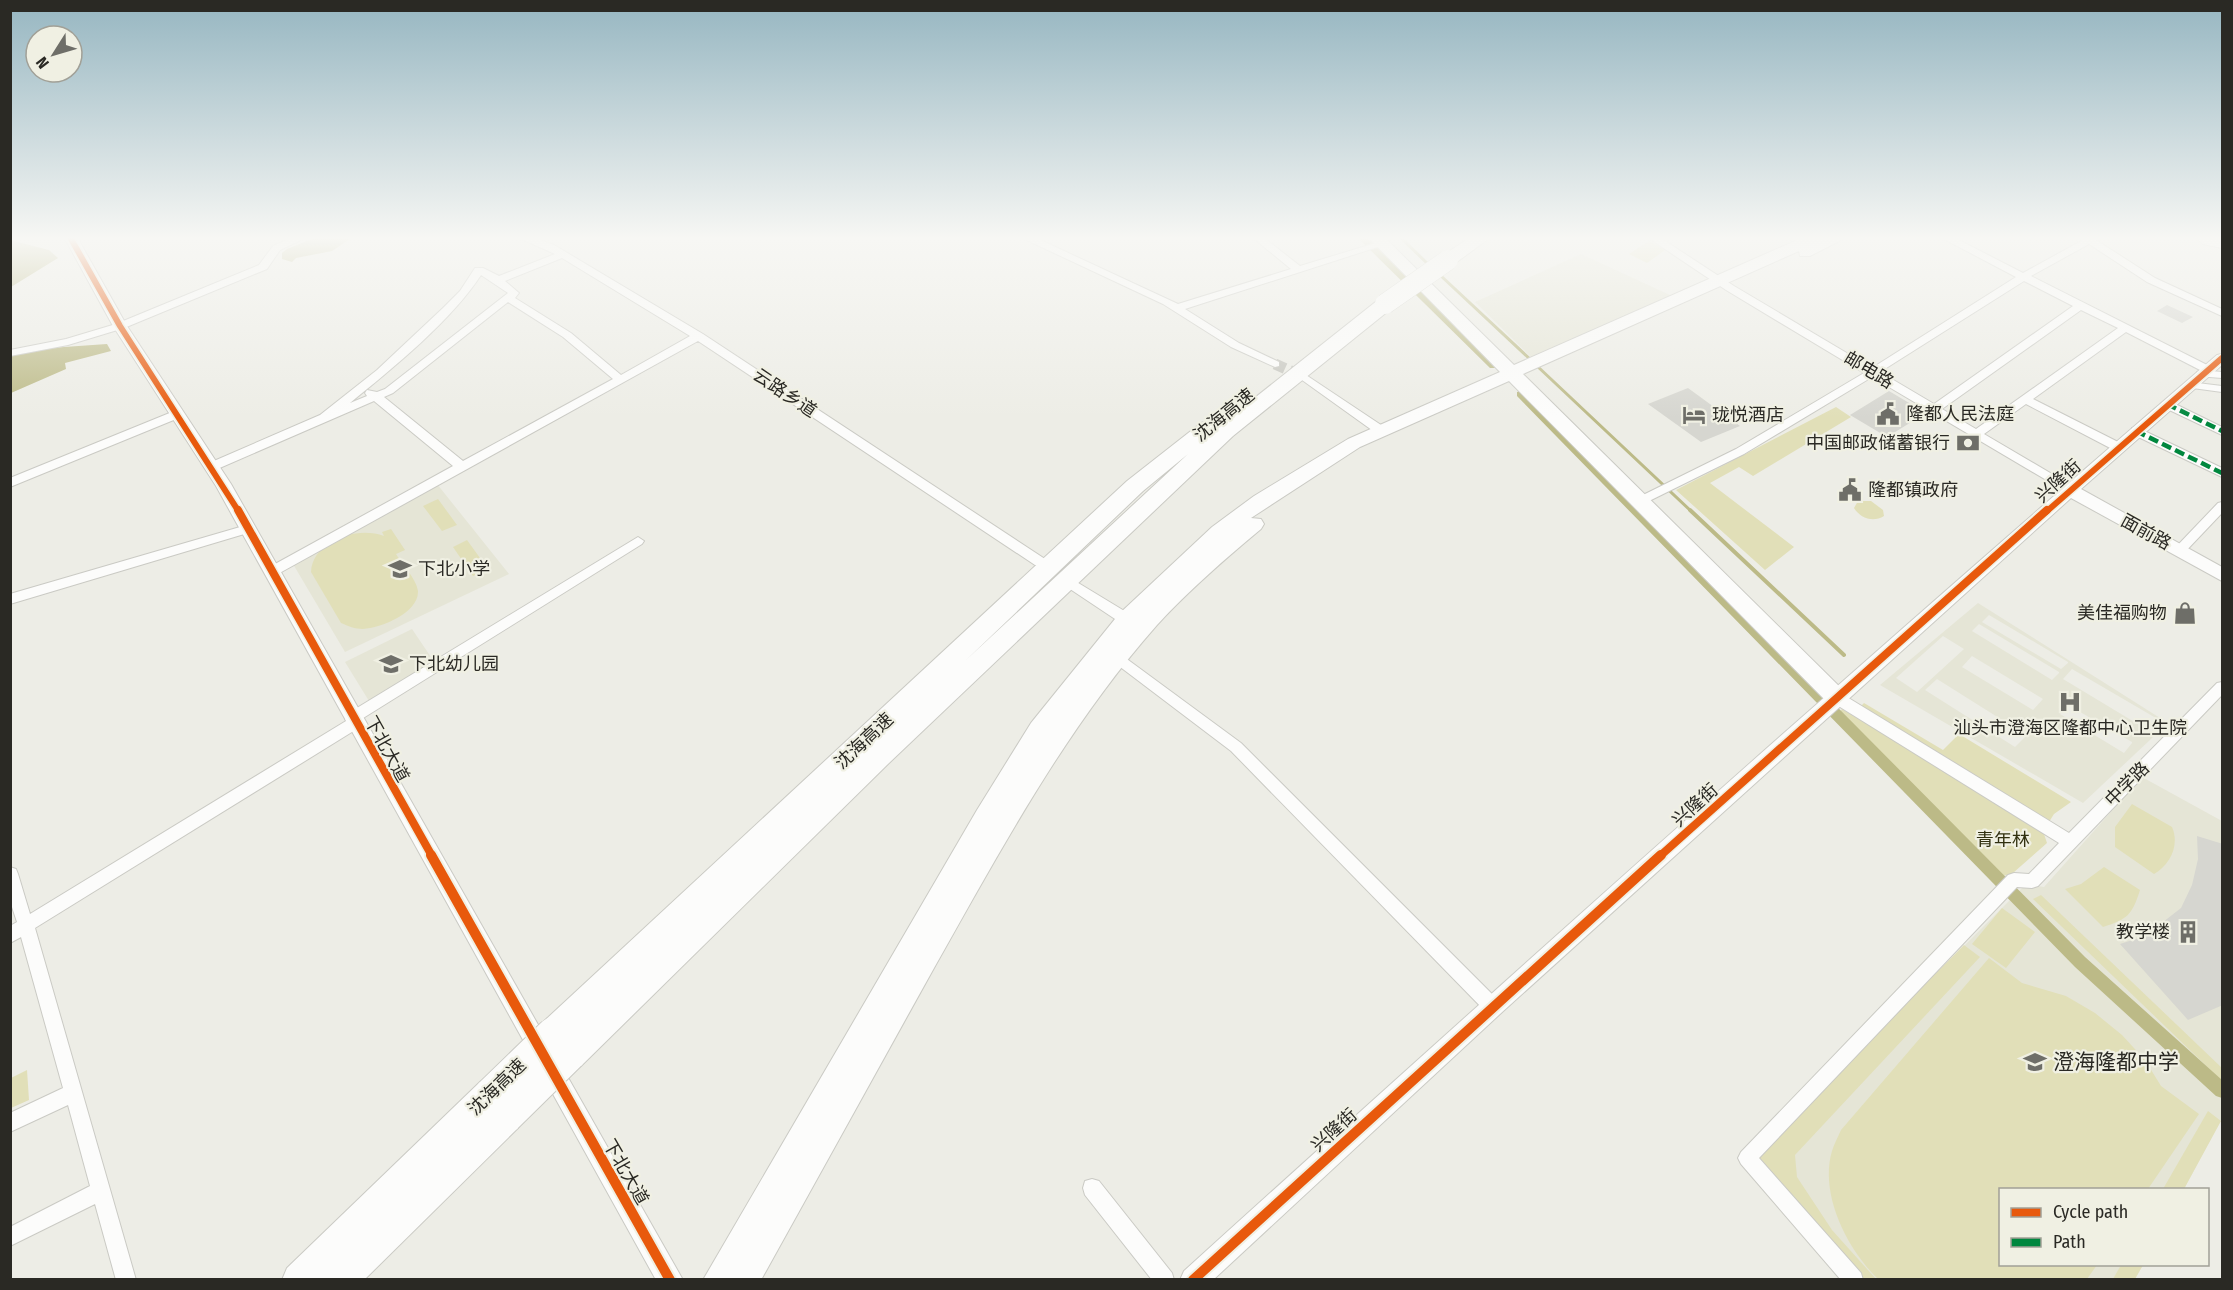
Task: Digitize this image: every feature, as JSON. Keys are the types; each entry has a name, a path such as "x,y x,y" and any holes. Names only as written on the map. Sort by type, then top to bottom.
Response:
{"highway":[{"name":"沈海高速","path":"299,1280 499,1105 562,1044 880,755 1226,431 1383,297"},
{"name":"沈海高速","path":"339,1280 499,1105"}],"main road":[{"path":"1445,297 1531,370 1641,501 1838,698"},
{"path":"744,1280 1010,809 1066,722 1142,625 1191,577 1279,505 1384,441 1531,370 1695,297"},
{"path":"718,1280 991,807 1040,729 1126,619 1168,578 1228,526 1318,464 1380,430 1531,370"}],"street":[{"name":"下北大道","path":"104,297 211,466 670,1280"},
{"path":"10,352 68,342 120,326 190,297"},
{"path":"324,418 460,297"},
{"path":"508,297 539,315 620,380"},
{"path":"211,466 376,397 431,360 508,297"},
{"name":"云路乡道","path":"635,297 699,336 1040,562"},
{"path":"1153,297 1176,308 1235,345 1275,364"},
{"path":"1176,308 1211,297"},
{"name":"邮电路","path":"1747,297 2070,489"},
{"path":"1641,501 1754,444 1875,374 1993,297"},
{"path":"2065,297 2208,372 2223,389"},
{"path":"2189,297 2223,313"},
{"path":"1934,409 2081,305"},
{"path":"1976,434 2125,328"},
{"path":"271,572 699,336"},
{"name":"兴隆街","path":"1193,1280 1492,1006 2070,489 2167,404 2208,372"},
{"path":"1306,378 1380,430"},
{"path":"362,386 462,467"},
{"path":"2025,399 2118,447"},
{"path":"2167,404 2223,431"},
{"path":"10,483 177,414"},
{"path":"2136,431 2223,473"},
{"name":"面前路","path":"2070,489 2223,575"},
{"path":"2179,551 2223,506"},
{"path":"10,599 247,529"},
{"path":"10,936 638,541"},
{"path":"1075,586 1126,619"},
{"path":"1116,657 1236,747 1492,1006"},
{"name":"中学路","path":"1854,1280 1747,1158 2014,880 2032,881 2223,687"},
{"path":"1838,698 2071,842"},
{"path":"10,874 126,1280"},
{"path":"10,1123 73,1093"},
{"path":"1092,1188 1166,1280"},
{"path":"10,1237 101,1191"}],"shaded area":[{"path":"1486,297 1669,297 1532,358 1475,302"},
{"path":"107,344 111,351 65,363 66,369 11,393 11,356 50,348"},
{"name":"下北小学","path":"437,484 509,574 345,652 293,564"},
{"name":"汕头市澄海区隆都中心卫生院","path":"1978,603 2168,723 2083,803 1880,685","holes":["1989,615 2068,663 2061,669 1982,622","1979,624 2059,672 2052,680 1972,631","1943,636 1964,649 1917,692 1896,678","1972,656 2043,699 2033,710 1962,667","2072,669 2161,721 2151,732 2063,679","1937,679 2026,735 2015,747 1925,690","2068,705 2132,742 2124,753 2060,714"]},
{"name":"下北幼儿园","path":"412,629 437,666 369,701 345,662"},
{"name":"澄海隆都中学","path":"2142,777 2222,821 2222,1118 2185,1188 1999,1188 1999,1266 2142,1266 2135,1279 1860,1279 1755,1155 2026,884 2044,887"}],"green space":[{"path":"1836,407 1851,417 1753,476 1739,467 1710,483 1794,547 1765,570 1676,490"},
{"path":"438,499 457,525 442,531 423,506"},
{"path":"1858,501 1871,501 1883,510 1884,516 1876,519 1863,517 1854,508"},
{"path":"391,529 405,550 396,554 415,582 418,591 417,599 398,618 379,626 360,629 341,623 311,572 319,551 338,538 361,533 384,536 382,532"},
{"path":"467,540 488,569 473,576 453,547"},
{"path":"1864,703 1943,750 1959,734 2071,802 2054,814 2049,822 1858,709"},
{"name":"青年林","path":"1842,709 2042,828 2047,843 2013,873 1997,878 1837,715"},
{"path":"2132,804 2172,827 2175,841 2172,854 2165,865 2154,874 2115,847 2115,827"},
{"path":"2104,867 2140,890 2128,915 2103,927 2065,889 2081,884"},
{"path":"2041,895 2222,1068 2222,1081 2033,899"},
{"path":"2002,908 2035,932 2006,968 1972,944"},
{"path":"1964,945 1980,957 1795,1155 1797,1177 1832,1230 1876,1279 1860,1279 1755,1155"},
{"path":"1989,958 2022,983 2066,996 2095,1013 2122,1035 2145,1060 2161,1086 2199,1114 2149,1188 1999,1188 1999,1266 2096,1266 2087,1279 1878,1279 1856,1253 1839,1221 1833,1203 1829,1185 1829,1168 1833,1148 1841,1130"},
{"path":"27,1070 29,1100 11,1108 11,1078"},
{"path":"2208,1111 2221,1121 2185,1188 2164,1188"},
{"path":"2120,1266 2142,1266 2135,1279 2113,1279"}],"building":[{"path":"2167,305 2193,317 2182,323 2157,311"},
{"name":"珑悦酒店","path":"1688,388 1740,426 1701,442 1648,404"},
{"name":"隆都人民法庭","path":"1889,391 1926,413 1887,437 1850,415"},
{"name":"教学楼","path":"2197,836 2223,844 2223,1005 2188,1020 2120,944 2145,936 2181,908 2192,885 2198,859"}],"waterway":[{"path":"1423,297 1493,366"},
{"path":"1464,297 1531,360"},
{"path":"1536,365 1692,512"},
{"path":"1521,394 2080,962 2222,1090"},
{"path":"1690,510 1844,655"}],"tunnel":[{"path":"1275,364 1304,377"}],"marked path":[{"path":"2167,404 2222,431"},
{"path":"2136,431 2222,473"}],"cycle path":[{"path":"104,297 120,326 223,484 670,1280"},
{"path":"1193,1280 1492,1006 2070,490 2222,358"}],"place":[{"name":"隆都人民法庭","path":"1888,414"},
{"name":"珑悦酒店","path":"1694,415"},
{"name":"中国邮政储蓄银行","path":"1968,443"},
{"name":"隆都镇政府","path":"1850,490"},
{"name":"下北小学","path":"400,569"},
{"name":"美佳福购物","path":"2185,613"},
{"name":"下北幼儿园","path":"391,664"},
{"name":"汕头市澄海区隆都中心卫生院","path":"2070,702"},
{"name":"教学楼","path":"2188,932"},
{"name":"澄海隆都中学","path":"2035,1062"}]}
